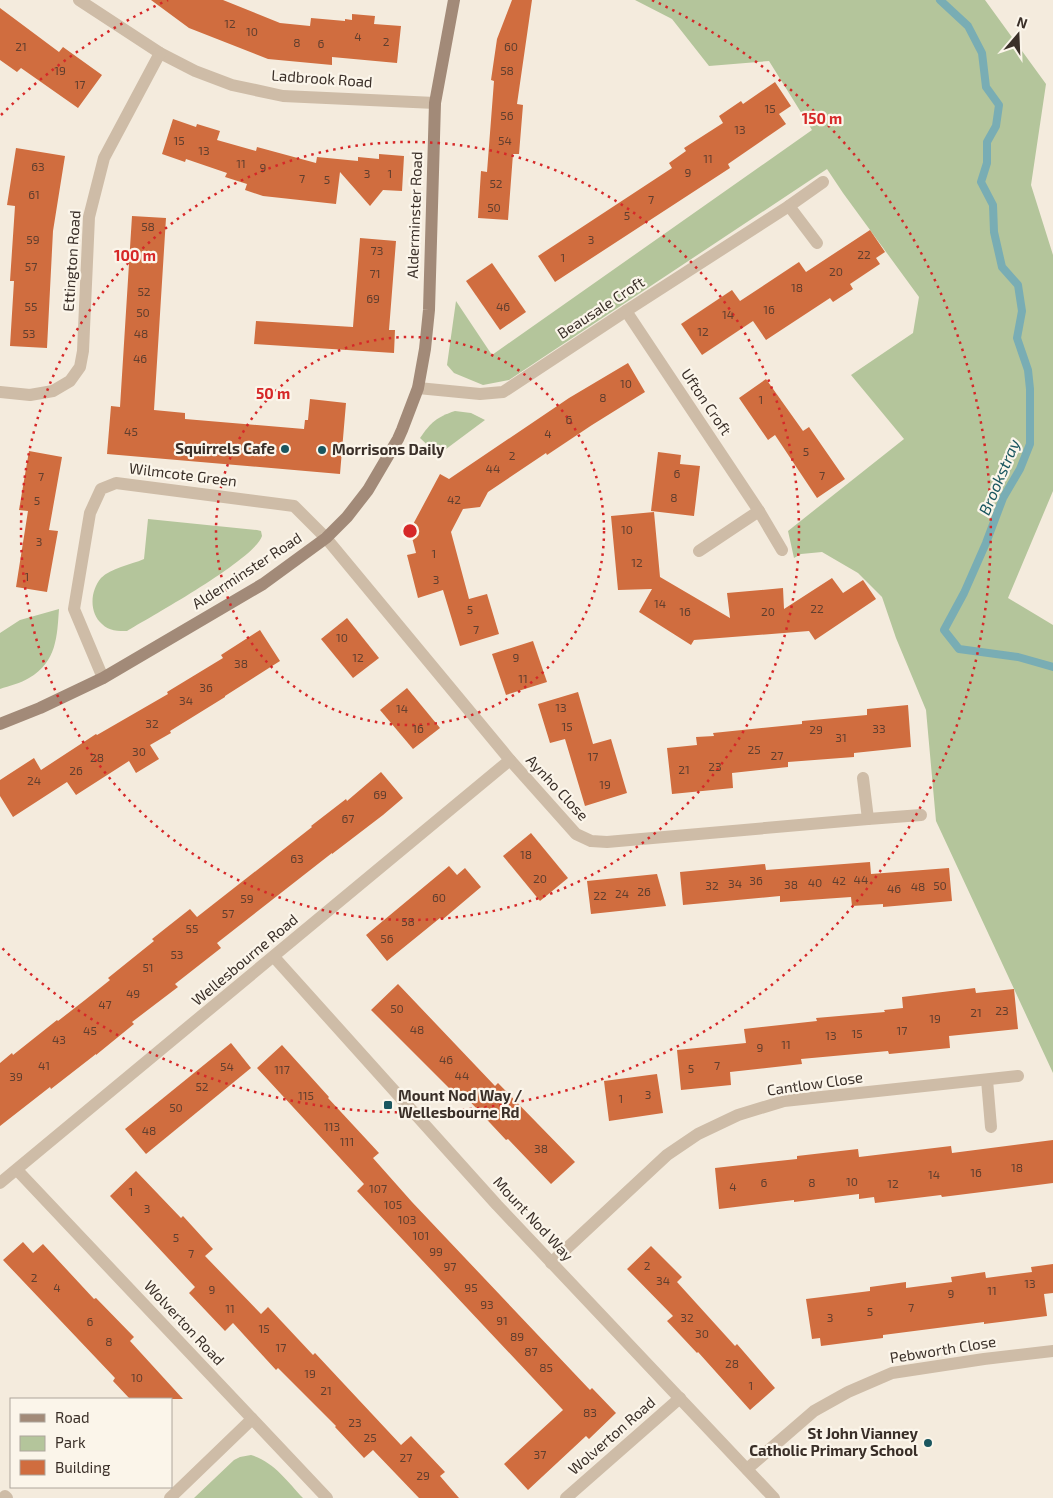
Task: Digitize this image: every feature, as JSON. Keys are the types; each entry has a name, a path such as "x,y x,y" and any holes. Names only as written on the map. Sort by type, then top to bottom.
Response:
{"street":[{"name":"Ladbrook Road","path":"79,0 95,5 160,53 195,71 232,84 283,96 435,103"},
{"name":"Alderminster Road","path":"0,724 40,708 103,678 263,584 326,538 347,517 374,480 398,439 418,388 425,349 435,103 454,0"},
{"name":"Ettington Road","path":"0,392 30,395 53,391 70,381 80,366 90,218 104,158 160,53"},
{"name":"Beausale Croft","path":"418,388 480,394 503,392 823,182"},
{"path":"789,206 817,243"},
{"name":"Ufton Croft","path":"626,310 759,511 782,550"},
{"name":"Wilmcote Green","path":"103,678 74,608 90,513 101,489 116,483 294,506 326,538"},
{"path":"699,550 759,511"},
{"name":"Aynho Close","path":"326,538 510,760 576,834 591,841 607,842 921,815"},
{"name":"Wellesbourne Road","path":"0,1183 510,760"},
{"path":"863,778 868,819"},
{"name":"Mount Nod Way","path":"274,957 551,1263 774,1498"},
{"name":"Cantlow Close","path":"551,1263 667,1155 698,1134 738,1115 784,1101 1018,1076"},
{"path":"987,1080 991,1127"},
{"name":"Wolverton Road","path":"17,1170 327,1498"},
{"name":"Pebworth Close","path":"747,1469 814,1411 848,1392 892,1373 1053,1351"},
{"name":"Wolverton Road","path":"566,1498 680,1398"},
{"path":"170,1498 252,1419"}],"green space":[{"path":"635,0 985,0 1046,84 1031,185 1053,255 1053,491 1008,598 1053,625 1053,1073 936,821 926,710 896,638 882,597 858,573 822,552 801,554 794,558 788,531 904,439 851,375 913,333 919,297 827,169 509,380 483,385 454,373 447,365 456,301 492,355 812,130 769,61 709,66 672,19"},
{"path":"455,411 471,413 485,420 438,455 420,438 435,421"},
{"path":"148,519 257,530 261,531 262,536 255,546 223,572 179,600 127,631 110,629 102,624 93,608 93,595 97,583 115,569 144,559"},
{"path":"59,609 54,648 45,664 38,672 26,680 0,689 0,633 20,620"},
{"path":"251,1455 273,1467 303,1498 194,1498 234,1460"}],"building":[{"path":"151,0 223,0 280,23 310,26 311,18 345,21 345,19 352,20 352,14 375,16 374,24 401,26 397,63 332,57 332,65 268,59 189,28"},
{"path":"512,0 532,0 517,104 523,105 519,154 513,154 508,220 478,218 481,171 487,172 494,81 491,80 497,39"},
{"path":"0,8 59,52 63,47 102,75 78,108 21,68 17,72 0,60"},
{"path":"775,82 791,106 779,114 786,124 728,164 730,168 555,282 538,256 672,168 669,163 686,151 684,148 723,123 719,116 741,101 743,104"},
{"path":"173,119 196,127 197,124 220,131 217,140 256,151 257,147 316,163 317,157 358,161 358,157 379,159 379,154 404,156 402,191 383,190 370,206 340,172 336,204 263,196 245,190 247,184 225,177 227,173 186,159 185,162 162,154"},
{"path":"16,148 65,156 53,231 47,348 10,346 14,281 10,281 15,206 7,205"},
{"path":"132,216 166,218 154,410 185,413 185,419 304,429 305,420 308,420 310,399 346,403 340,474 107,454 111,406 120,407"},
{"path":"870,230 885,252 876,258 880,264 850,284 853,289 833,302 830,298 766,340 753,321 702,355 681,324 732,290 740,301 799,262 806,272"},
{"path":"360,238 396,241 389,330 395,330 394,353 254,344 256,321 353,327"},
{"path":"492,263 526,312 500,330 466,281"},
{"path":"628,363 645,392 547,455 546,453 488,492 480,507 463,509 451,532 469,599 487,594 499,634 460,646 443,590 418,598 407,555 416,553 410,530 440,474 449,479 569,398"},
{"path":"766,379 803,431 809,427 845,479 817,498 775,435 768,440 739,398"},
{"path":"29,451 62,457 49,530 58,531 47,592 16,587 28,511 19,510"},
{"path":"658,452 681,455 680,464 700,466 694,516 651,511"},
{"path":"654,512 660,577 730,618 727,593 783,588 784,609 832,578 843,593 863,580 876,599 815,640 809,631 694,640 691,645 639,612 652,589 618,590 611,516"},
{"path":"347,618 379,658 353,678 321,639"},
{"path":"260,630 280,661 150,745 159,759 136,773 129,761 76,795 67,782 13,817 0,796 0,780 34,758 41,770 96,734 168,694 167,692 223,658 221,655"},
{"path":"533,641 547,682 506,695 492,654"},
{"path":"407,688 440,728 413,749 380,710"},
{"path":"578,692 593,744 611,739 627,793 585,806 565,739 550,743 538,704"},
{"path":"908,705 911,747 854,753 854,757 788,762 788,767 732,773 733,788 672,794 667,748 697,745 696,737 714,736 713,733 802,724 802,721 867,715 867,709"},
{"path":"381,772 403,798 217,943 221,948 175,984 178,987 132,1022 134,1024 96,1055 51,1089 50,1087 0,1126 0,1063 110,980 108,978 154,941 152,939 190,909 197,917 311,826 346,799 347,801"},
{"path":"531,833 568,878 540,901 503,856"},
{"path":"870,862 871,874 949,868 952,901 883,907 883,904 852,906 851,897 780,902 780,896 683,905 680,872 765,864 766,870"},
{"path":"449,866 457,875 465,868 481,887 442,920 440,918 387,961 366,935"},
{"path":"657,874 666,906 591,914 587,881"},
{"path":"398,984 495,1086 498,1083 575,1162 551,1184 462,1093 458,1097 371,1010"},
{"path":"975,988 976,993 1014,989 1018,1029 949,1036 950,1048 889,1054 888,1051 801,1059 802,1064 730,1072 731,1085 681,1090 677,1050 746,1043 744,1029 817,1021 816,1018 885,1012 884,1010 903,1008 902,997"},
{"path":"231,1043 251,1068 146,1154 125,1129"},
{"path":"282,1045 379,1153 373,1158 412,1202 590,1390 592,1388 616,1413 589,1439 586,1436 528,1490 504,1464 563,1410 357,1191 364,1184 257,1068"},
{"path":"657,1074 663,1113 609,1121 604,1081"},
{"path":"1053,1140 1053,1183 942,1197 941,1195 875,1203 874,1197 859,1199 859,1194 719,1209 715,1168 797,1159 797,1156 858,1149 859,1157 951,1146 952,1153"},
{"path":"136,1171 181,1218 183,1216 213,1249 205,1256 261,1314 268,1307 313,1355 315,1353 401,1445 411,1436 445,1472 440,1476 459,1498 419,1498 373,1450 364,1458 336,1426 278,1368 276,1370 233,1323 225,1331 189,1293 195,1287 110,1196"},
{"path":"23,1242 33,1253 43,1244 94,1299 96,1298 134,1337 130,1341 183,1399 129,1398 113,1381 115,1378 3,1260"},
{"path":"651,1246 682,1277 677,1282 735,1346 737,1344 775,1388 750,1410 698,1352 667,1321 673,1316 627,1269"},
{"path":"1053,1264 1053,1293 1044,1294 1047,1316 883,1335 883,1338 821,1346 820,1338 812,1339 806,1299 870,1291 870,1287 906,1282 906,1288 952,1282 951,1277 985,1272 986,1278 1032,1272 1031,1267"}],"waterway":[{"name":"Brookstray","path":"940,0 968,26 982,53 986,87 999,105 996,126 987,142 987,163 981,182 993,205 994,232 1002,267 1018,285 1022,311 1017,338 1028,370 1030,389 1030,444 1020,469 1003,498 964,593 944,630 959,649 1018,657 1053,667"}],"place":[{"name":"Squirrels Cafe","path":"285,449"},
{"name":"Morrisons Daily","path":"322,450"},
{"name":"Mount Nod Way / Wellesbourne Rd","path":"388,1105"},
{"name":"St John Vianney Catholic Primary School","path":"928,1443"}]}
